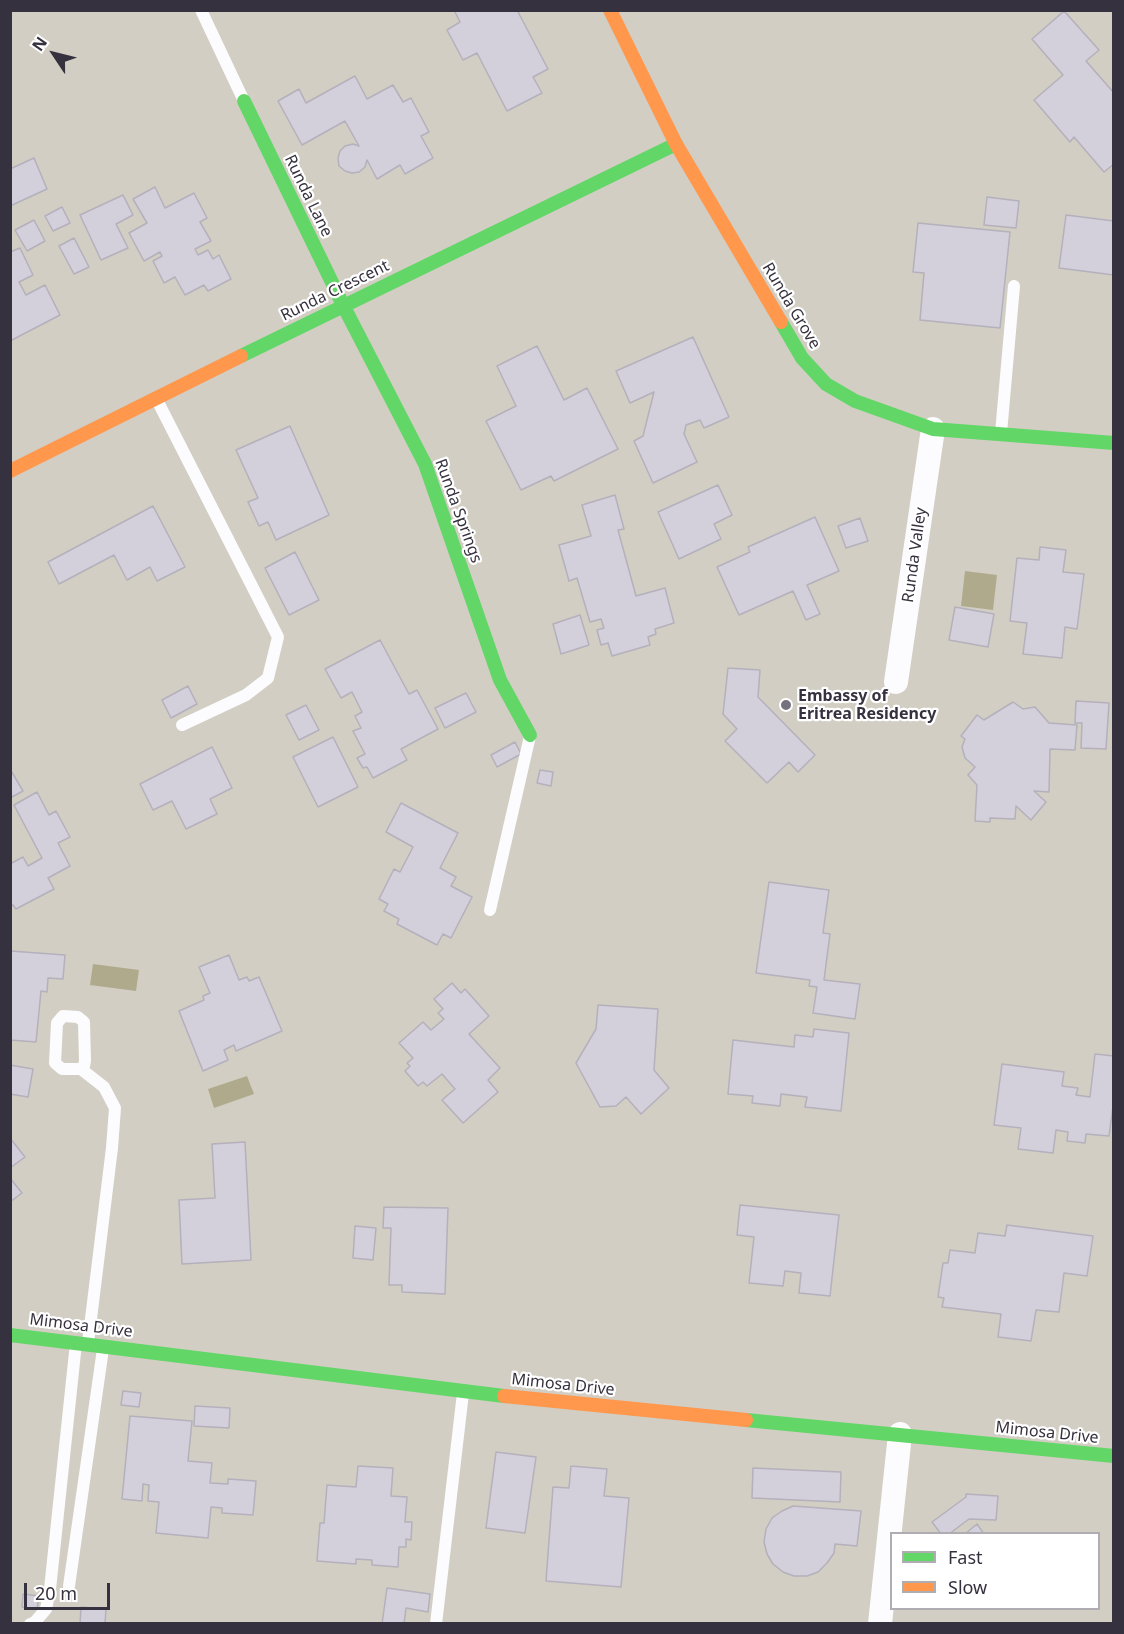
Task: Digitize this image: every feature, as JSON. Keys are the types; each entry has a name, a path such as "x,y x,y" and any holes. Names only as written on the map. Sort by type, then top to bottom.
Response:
{"street":[{"name":"Runda Grove","path":"610,10 676,144 802,358 826,384 855,401 933,429 1113,443"},
{"name":"Runda Lane","path":"244,101 343,304"},
{"name":"Runda Crescent","path":"10,471 343,304 676,144"},
{"name":"Runda Springs","path":"343,304 425,464 500,680 530,735"},
{"name":"Runda Valley","path":"896,682 933,429"},
{"name":"Mimosa Drive","path":"10,1335 104,1345 463,1392 1113,1456"},
{"path":"880,1623 900,1434"}],"lane":[{"path":"201,10 244,101"},
{"path":"1001,434 1014,286"},
{"path":"156,399 278,637 268,678 246,695 182,725"},
{"path":"490,910 530,735"},
{"path":"30,1623 36,1622 46,1609 50,1589 82,1343 112,1148 115,1108 104,1087 81,1069"},
{"path":"69,1586 104,1345"},
{"path":"436,1623 463,1392"}],"shaded area":[{"path":"11,11 1113,11 1113,1623 11,1624"},
{"path":"965,571 997,575 993,610 961,606"},
{"path":"93,964 139,970 136,991 90,985"},
{"path":"247,1076 254,1094 214,1108 208,1089"}],"building":[{"path":"454,10 517,10 548,69 533,77 542,93 507,111 477,53 463,60 447,30 460,22"},
{"path":"1064,11 1099,50 1086,61 1114,93 1114,164 1104,172 1074,137 1070,142 1034,100 1063,75 1032,39"},
{"path":"355,76 367,99 393,85 403,102 411,98 429,132 421,136 433,158 405,174 400,165 377,179 367,160 365,167 359,172 345,171 339,166 340,151 345,146 353,144 359,146 345,121 302,145 278,101 299,89 306,103"},
{"path":"34,158 47,189 10,206 10,169"},
{"path":"155,187 165,208 194,193 207,218 200,222 211,241 195,249 198,255 208,250 213,259 219,255 231,279 208,291 204,285 185,295 175,277 164,283 153,261 162,256 160,252 144,261 129,233 147,223 133,199"},
{"path":"123,195 133,215 116,224 128,248 101,260 80,215"},
{"path":"987,197 1019,201 1016,228 984,225"},
{"path":"62,207 70,223 53,231 45,216"},
{"path":"1066,215 1114,221 1114,275 1059,268"},
{"path":"34,220 45,241 27,251 15,230"},
{"path":"918,223 1010,232 1000,328 920,320 924,273 913,272"},
{"path":"74,238 89,267 74,274 59,246"},
{"path":"20,248 33,275 19,282 26,295 45,285 60,315 10,341 10,252"},
{"path":"693,337 729,417 704,428 700,420 686,425 684,434 697,462 653,483 634,441 643,436 654,392 630,403 616,371"},
{"path":"537,346 564,400 587,388 618,449 554,481 551,476 521,490 486,421 516,406 497,366"},
{"path":"290,426 329,515 276,540 268,522 259,526 248,502 258,498 236,450"},
{"path":"718,485 732,515 714,524 721,539 679,559 658,512"},
{"path":"615,495 624,529 618,530 636,596 665,588 674,623 655,629 656,634 648,637 650,645 612,656 608,643 601,645 597,630 604,628 601,619 590,622 577,578 569,581 559,545 591,536 582,505"},
{"path":"153,506 185,567 157,581 150,567 127,580 114,555 59,584 48,562"},
{"path":"815,517 839,571 807,585 820,614 806,620 793,591 739,615 717,567 750,552 748,547"},
{"path":"860,518 868,541 846,548 838,526"},
{"path":"1040,547 1066,550 1063,572 1084,574 1077,629 1065,627 1062,658 1023,654 1027,623 1010,621 1017,558 1039,560"},
{"path":"295,552 319,600 289,615 265,568"},
{"path":"955,607 994,614 988,647 949,640"},
{"path":"580,615 589,645 561,654 553,624"},
{"path":"380,640 409,694 417,690 438,729 401,749 407,760 373,778 367,767 363,768 357,758 365,754 353,731 361,728 355,716 362,712 352,692 341,698 325,669"},
{"path":"728,668 760,670 758,697 815,755 798,772 789,762 767,783 725,741 737,729 723,714"},
{"path":"188,686 197,704 171,718 162,700"},
{"path":"466,693 476,712 445,728 435,708"},
{"path":"1076,701 1109,703 1106,749 1081,748 1082,723 1075,723"},
{"path":"1013,702 1023,709 1035,707 1049,723 1077,725 1075,750 1050,749 1049,792 1034,791 1046,802 1031,820 1016,806 1015,819 990,818 990,822 975,821 977,785 968,775 975,767 965,758 962,747 965,739 961,736 977,715 984,720"},
{"path":"306,705 319,730 299,740 286,715"},
{"path":"333,737 358,787 318,807 293,757"},
{"path":"515,742 521,754 497,767 491,755"},
{"path":"212,747 232,788 210,799 217,814 186,829 172,801 153,810 140,784"},
{"path":"10,769 23,791 10,798"},
{"path":"540,770 553,772 551,786 537,783"},
{"path":"37,792 49,815 56,811 70,837 58,843 70,866 48,878 54,889 16,909 13,905 10,906 10,864 23,857 28,866 42,858 14,805"},
{"path":"401,803 458,833 440,868 456,877 451,886 472,897 451,938 443,934 437,945 397,924 399,919 384,911 388,904 379,899 394,869 400,872 413,847 386,832"},
{"path":"769,882 829,890 823,933 830,934 824,980 860,984 855,1019 813,1013 817,987 809,986 810,980 756,973"},
{"path":"10,951 65,955 63,979 48,978 47,992 41,991 36,1042 10,1040"},
{"path":"229,955 239,980 247,977 249,981 259,977 282,1031 236,1051 234,1045 224,1050 228,1060 203,1071 179,1011 204,1000 203,996 210,993 199,967"},
{"path":"452,983 461,993 465,989 489,1016 469,1034 500,1068 488,1080 498,1092 463,1123 442,1100 455,1089 442,1074 427,1086 423,1082 418,1086 405,1071 410,1066 407,1063 413,1058 399,1043 423,1022 431,1030 444,1019 438,1013 443,1009 434,999"},
{"path":"598,1005 658,1009 654,1070 669,1088 641,1114 626,1097 616,1106 600,1107 576,1063 596,1029"},
{"path":"814,1029 849,1033 841,1111 805,1107 807,1097 781,1094 780,1106 752,1103 753,1096 728,1094 733,1040 794,1047 795,1035 813,1037"},
{"path":"1095,1054 1114,1056 1114,1099 1109,1136 1086,1134 1085,1143 1067,1141 1068,1132 1056,1130 1053,1153 1018,1149 1021,1128 994,1125 1002,1064 1064,1072 1062,1086 1078,1088 1076,1095 1090,1097"},
{"path":"10,1065 33,1069 28,1097 10,1094"},
{"path":"10,1138 25,1157 10,1168"},
{"path":"245,1142 251,1260 182,1264 179,1200 215,1198 212,1144"},
{"path":"10,1178 22,1193 10,1202"},
{"path":"740,1205 839,1215 830,1296 799,1293 801,1273 785,1271 783,1286 749,1283 754,1237 737,1235"},
{"path":"384,1207 448,1208 445,1294 402,1292 402,1285 389,1285 391,1228 383,1228"},
{"path":"1007,1225 1093,1236 1087,1276 1064,1273 1059,1312 1036,1310 1031,1341 998,1337 1001,1314 942,1307 944,1298 938,1297 943,1263 948,1263 950,1250 975,1253 978,1233 1005,1236"},
{"path":"355,1226 376,1228 373,1260 353,1258"},
{"path":"123,1391 141,1393 139,1407 121,1405"},
{"path":"195,1406 230,1408 229,1428 194,1426"},
{"path":"130,1416 192,1421 188,1461 212,1463 210,1483 228,1484 228,1479 256,1481 253,1515 222,1513 222,1508 211,1507 208,1538 156,1533 159,1502 148,1501 149,1485 143,1484 142,1501 122,1499"},
{"path":"496,1452 536,1457 525,1533 486,1528"},
{"path":"358,1466 393,1468 391,1496 407,1497 405,1522 412,1522 411,1540 406,1539 406,1547 399,1547 398,1567 372,1565 372,1560 356,1559 356,1564 317,1561 320,1523 324,1523 327,1485 356,1487"},
{"path":"571,1466 607,1469 604,1496 629,1498 621,1587 546,1581 553,1487 569,1488"},
{"path":"753,1468 841,1472 840,1502 752,1498"},
{"path":"966,1494 998,1496 996,1520 969,1519 952,1532 940,1532 932,1522 966,1497"},
{"path":"793,1506 861,1511 857,1546 835,1544 834,1553 827,1563 818,1572 807,1576 794,1576 783,1572 773,1564 764,1542 766,1529 772,1518"},
{"path":"977,1524 983,1532 967,1532"},
{"path":"387,1588 430,1594 428,1612 406,1608 404,1624 382,1624"},
{"path":"23,1594 39,1596 37,1609 22,1607"},
{"path":"81,1607 106,1609 105,1624 80,1624"}],"traffic: fast":[{"path":"244,101 343,305 425,464 500,680 530,735"},
{"path":"241,356 676,144"},
{"path":"781,322 802,358 826,384 855,401 933,429 1114,443"},
{"path":"10,1335 504,1396"},
{"path":"746,1420 1114,1456"}],"traffic: slow":[{"path":"610,10 676,144 781,322"},
{"path":"10,471 241,356"},
{"path":"504,1396 746,1420"}],"place":[{"name":"Embassy of Eritrea Residency","path":"786,705"}]}
